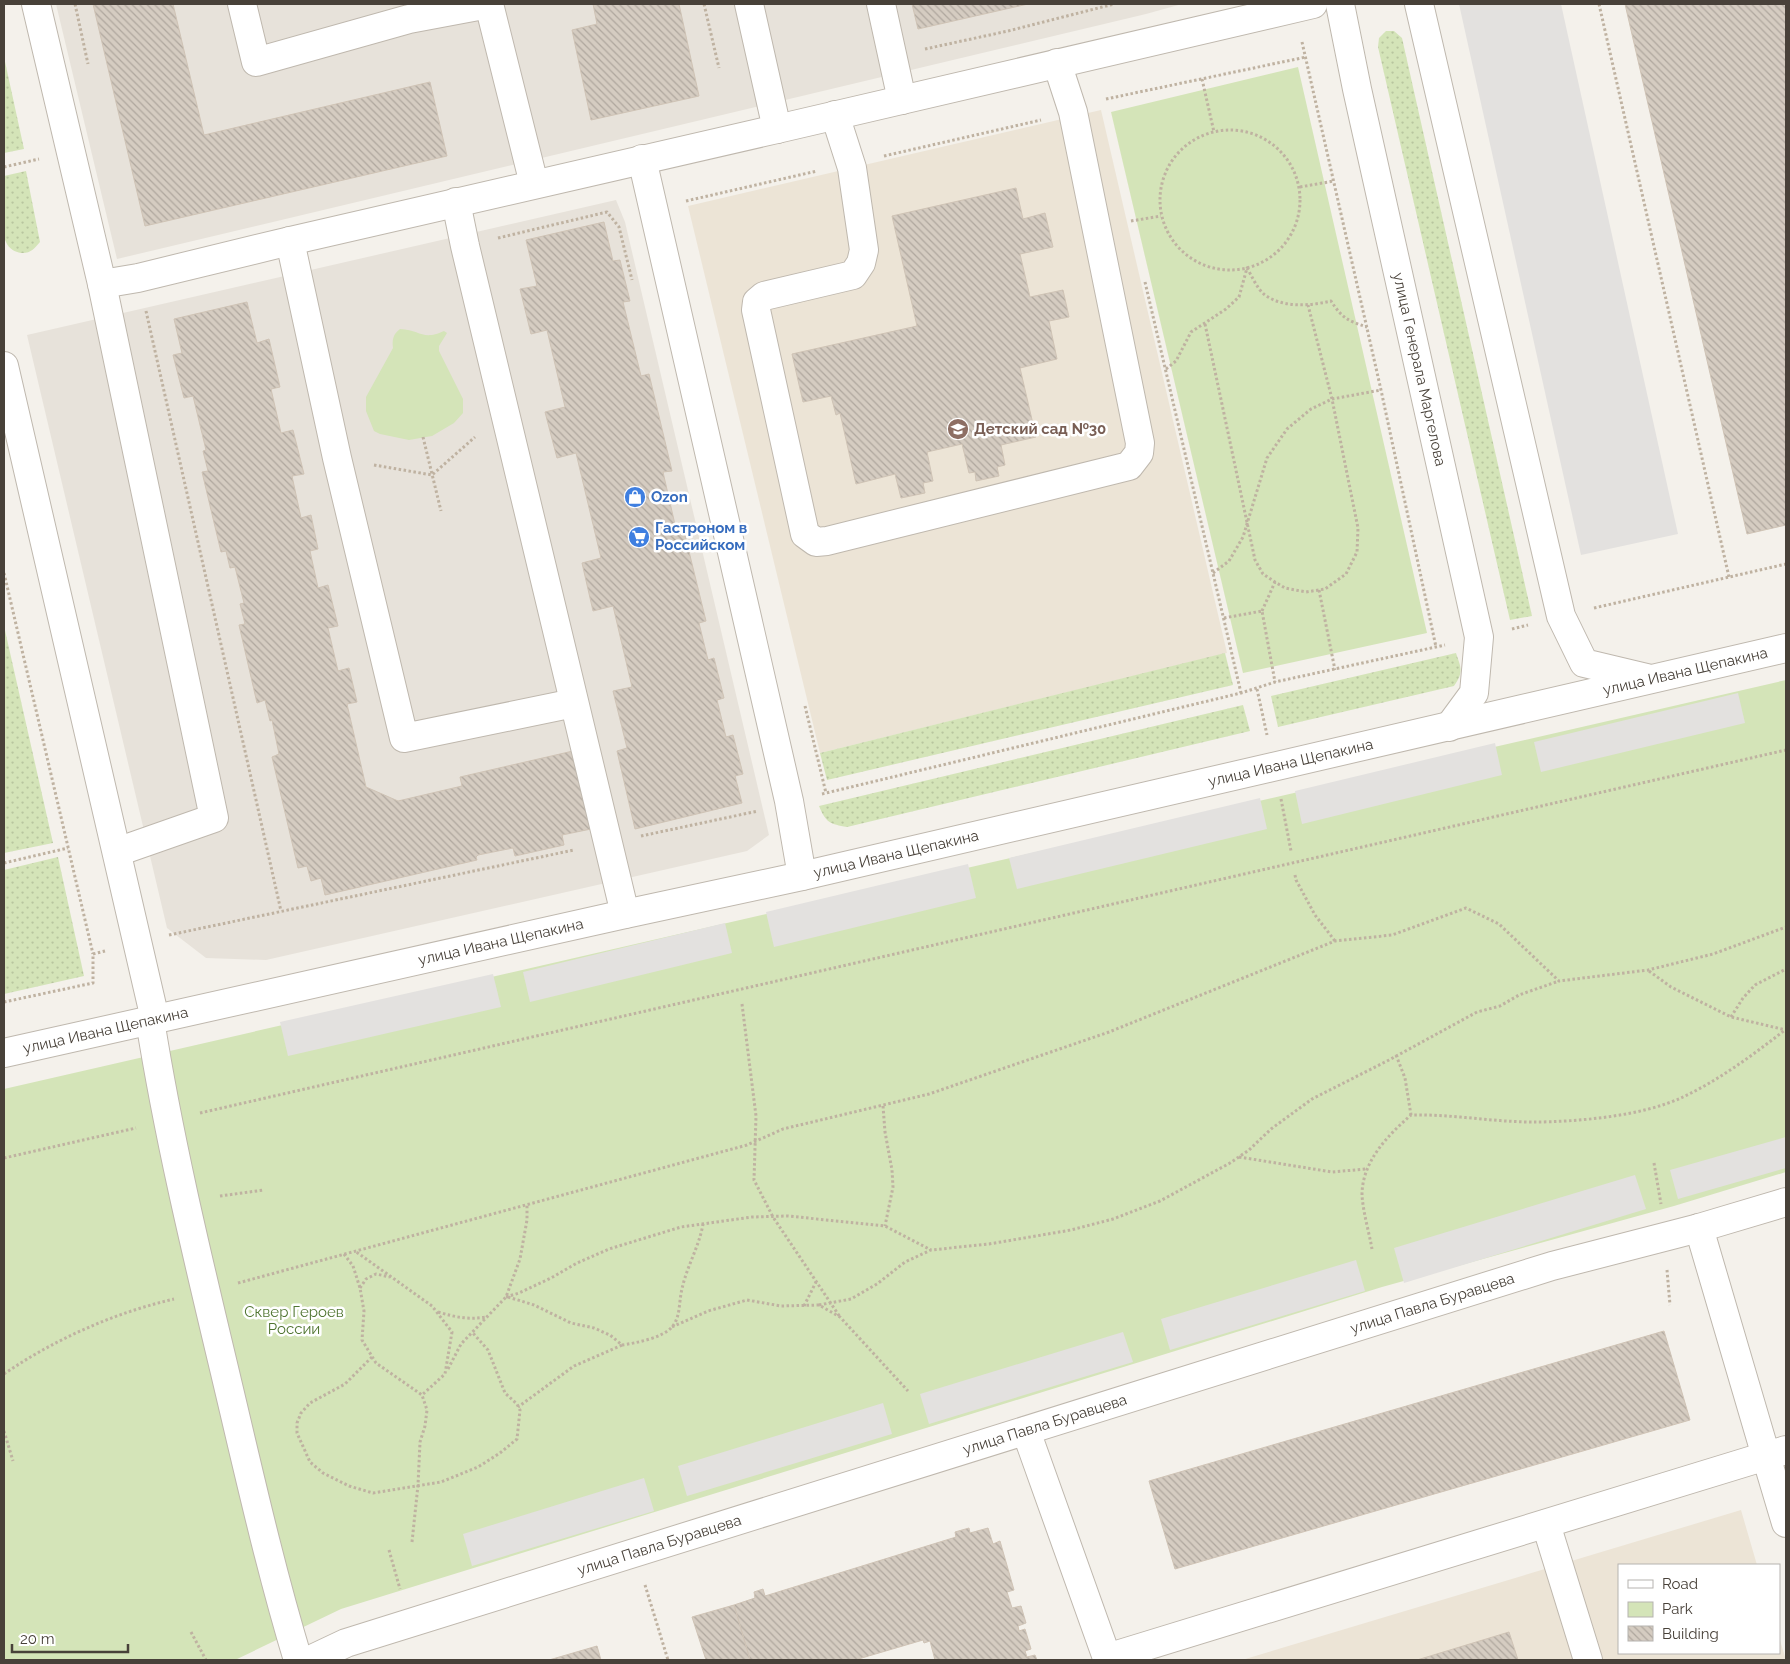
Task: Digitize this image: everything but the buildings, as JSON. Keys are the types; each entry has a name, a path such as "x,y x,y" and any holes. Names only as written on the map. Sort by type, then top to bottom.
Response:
{"street":[{"path":"36,4 102,284 214,818 117,852"},
{"path":"242,4 256,62 409,19 489,4 534,184"},
{"path":"749,4 777,129"},
{"path":"881,4 902,100"},
{"name":"улица Генерала Маргелова","path":"1340,4 1357,89 1479,637 1474,693 1449,727"},
{"path":"1419,4 1561,616 1584,663 1650,679"},
{"path":"102,284 138,278 456,202 1057,63 1221,14 1304,6"},
{"path":"835,115 851,163 864,250 861,263 853,275 764,296 757,302 756,310 805,534 816,542 827,541 1129,466 1139,453 1140,442 1073,112 1057,63"},
{"path":"642,159 789,802 802,876"},
{"path":"456,202 625,914"},
{"path":"290,241 337,458 404,738 574,703"},
{"path":"4,366 139,943 153,1019 160,1084 206,1291 271,1567 298,1660"},
{"name":"улица Ивана Щепакина","path":"4,1053 802,876 1786,648"},
{"name":"улица Павла Буравцева","path":"310,1660 338,1654 346,1643 1552,1266 1699,1228 1786,1202"},
{"path":"1699,1228 1776,1453 1786,1523"},
{"path":"1026,1431 1107,1659 1776,1453"},
{"path":"1546,1524 1588,1660"}],"path":[{"path":"75,4 89,69"},
{"path":"704,4 719,68"},
{"path":"893,56 1008,31 1114,4"},
{"path":"1599,4 1729,577"},
{"path":"1304,6 1306,57 1381,390 1436,647"},
{"path":"682,202 1089,109 1102,100 1306,57"},
{"path":"1202,79 1214,132"},
{"path":"1240,131 1259,136 1277,148 1291,165 1300,187 1300,206 1295,228 1284,246 1267,260 1247,268 1230,271 1220,270 1193,261 1178,248 1167,232 1161,216 1160,194 1164,176 1173,159 1186,145 1214,132 1240,131"},
{"path":"1300,187 1334,181"},
{"path":"466,246 607,212 619,227 633,284"},
{"path":"1133,230 1131,221 1161,216"},
{"path":"1247,268 1263,294 1276,301 1296,305 1316,305 1331,301 1340,314 1350,322 1367,327"},
{"path":"1166,370 1176,361 1191,332 1226,310 1238,296 1247,268"},
{"path":"1144,276 1241,693"},
{"path":"138,278 281,910"},
{"path":"1205,324 1255,560 1262,574 1285,588 1306,592 1325,589 1346,574 1357,552 1358,528 1332,399 1308,305"},
{"path":"1214,573 1229,561 1243,537 1267,458 1287,429 1310,408 1332,399 1381,390"},
{"path":"432,475 505,411"},
{"path":"423,438 441,511"},
{"path":"337,458 432,475"},
{"path":"93,954 179,932 281,910 759,811 789,802 1241,693 1275,682 1436,647 1786,564"},
{"path":"4,573 93,954 93,983 4,1002"},
{"path":"1275,582 1262,611 1275,682"},
{"path":"1318,590 1335,670"},
{"path":"1224,618 1262,611"},
{"path":"803,696 826,793"},
{"path":"4,1158 1786,750"},
{"path":"756,801 759,811"},
{"path":"1289,837 1291,851"},
{"path":"4,863 68,848"},
{"path":"1295,875 1315,915 1335,941"},
{"path":"4,1374 28,1358 78,1333 140,1307 206,1291 755,1143 783,1129 928,1094 1109,1032 1335,941 1392,935 1466,908 1499,924 1559,981"},
{"path":"518,1407 574,1366 622,1345 648,1341 692,1316 747,1300 781,1306 831,1303 851,1298 877,1284 905,1262 931,1250 951,1249 1031,1237 1071,1230 1113,1219 1169,1197 1208,1176 1239,1157 1271,1129 1312,1099 1477,1012 1500,1006 1519,995 1559,981 1648,970 1713,954 1786,927"},
{"path":"1731,1017 1743,998 1755,985 1786,969"},
{"path":"1648,970 1671,987 1731,1017 1785,1030"},
{"path":"742,1004 756,1116 754,1180 773,1217 840,1317 908,1391"},
{"path":"1372,1249 1362,1195 1366,1169 1382,1144 1411,1115 1458,1115 1532,1122 1591,1119 1644,1110 1682,1098 1750,1057 1785,1030"},
{"path":"1396,1055 1405,1078 1411,1115"},
{"path":"883,1105 893,1187 885,1226"},
{"path":"1239,1157 1332,1172 1366,1169"},
{"path":"1654,1163 1662,1206"},
{"path":"217,1197 264,1190"},
{"path":"422,1395 445,1374 461,1344 506,1297 520,1260 527,1220 527,1205"},
{"path":"506,1297 519,1293 577,1263 610,1249 681,1227 752,1217 788,1216 885,1226 931,1250"},
{"path":"672,1327 678,1313 681,1291 701,1237 703,1224"},
{"path":"355,1251 432,1306 452,1332 445,1374"},
{"path":"344,1254 354,1266 360,1288 364,1311 362,1340 376,1363 422,1395 427,1410 420,1442 412,1542"},
{"path":"1667,1270 1670,1305"},
{"path":"360,1288 366,1279 376,1274 393,1278"},
{"path":"804,1306 816,1282"},
{"path":"506,1297 534,1305 571,1322 594,1328 610,1335 622,1345"},
{"path":"819,1305 840,1317"},
{"path":"437,1312 457,1318 472,1319 486,1317"},
{"path":"372,1357 345,1384 310,1403 301,1412 297,1424 297,1433 310,1462 323,1473 349,1486 372,1493 441,1482 478,1467 518,1439 520,1410 517,1404 505,1393 488,1350 472,1332"},
{"path":"4,1431 13,1461"},
{"path":"389,1550 400,1589"},
{"path":"636,1553 668,1660"},
{"path":"191,1632 206,1660"}],"shaded area":[{"path":"56,4 1182,4 117,259"},
{"path":"1459,4 1561,4 1678,534 1581,555"},
{"name":"Детский сад №30","path":"1101,110 1227,653 820,753 688,206"},
{"path":"616,200 625,222 769,835 747,851 266,960 206,958 167,928 27,335"},
{"path":"1738,693 1745,723 1541,772 1534,742"},
{"path":"1495,743 1502,775 1302,824 1295,791"},
{"path":"1260,798 1267,829 1017,889 1009,858"},
{"path":"968,864 976,898 774,947 766,912"},
{"path":"725,923 732,953 530,1002 523,972"},
{"path":"493,974 501,1007 288,1056 280,1022"},
{"path":"1786,1137 1786,1168 1678,1199 1670,1170"},
{"path":"1635,1175 1646,1209 1404,1283 1394,1248"},
{"path":"1356,1260 1365,1291 1170,1350 1161,1319"},
{"path":"1123,1332 1133,1362 929,1424 920,1394"},
{"path":"883,1403 892,1434 687,1496 678,1466"},
{"path":"644,1478 654,1511 472,1566 463,1534"},
{"path":"1741,1510 1757,1564 1618,1564 1618,1654 1780,1654 1780,1640 1786,1660 1242,1660"}],"green space":[{"path":"1386,31 1394,31 1402,38 1532,616 1510,620 1378,47 1379,38"},
{"path":"4,57 24,149 4,153"},
{"path":"1298,67 1427,633 1243,673 1111,112"},
{"path":"26,171 40,242 30,252 21,253 10,248 4,237 4,176"},
{"path":"400,329 426,335 444,331 447,333 439,346 439,351 463,399 463,413 454,423 432,436 409,440 380,434 374,431 366,411 366,397 393,348 394,335"},
{"path":"4,626 53,843 4,853"},
{"path":"1225,653 1233,685 827,780 820,753"},
{"path":"1456,653 1461,670 1454,686 1278,727 1271,696"},
{"name":"Сквер Героев России","path":"1786,680 1786,1172 1674,1206 1382,1287 341,1609 235,1660 4,1660 4,1089"},
{"path":"1243,705 1250,731 847,827 829,822 819,806"},
{"path":"58,857 84,976 4,994 4,870"}],"place":[{"name":"Детский сад №30","path":"958,429"},
{"name":"Ozon","path":"635,497"},
{"name":"Гастроном в Российском","path":"639,537"}]}
